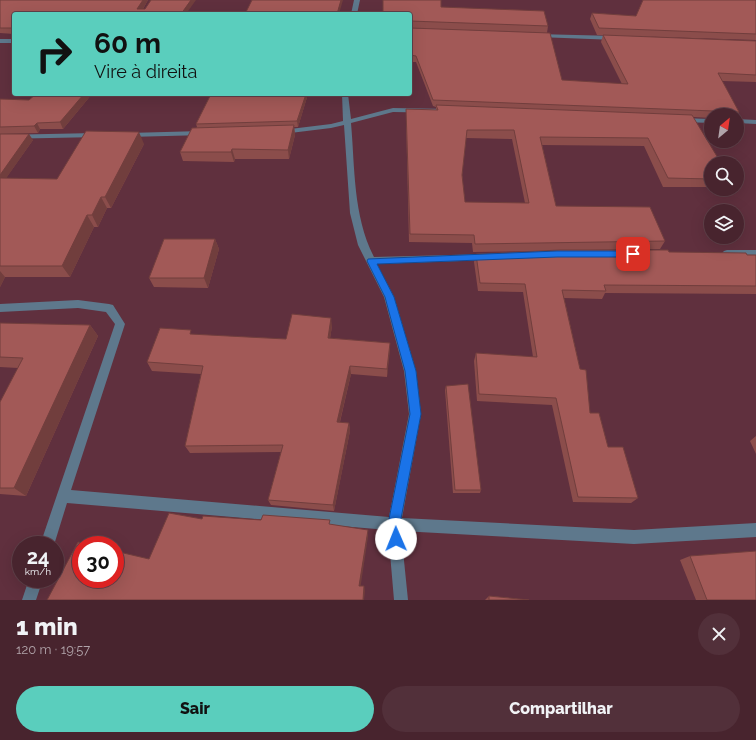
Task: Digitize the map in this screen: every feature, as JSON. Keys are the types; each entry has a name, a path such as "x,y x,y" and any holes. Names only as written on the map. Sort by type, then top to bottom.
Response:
{"street":[{"path":"354,12 357,0"},
{"path":"528,35 623,38"},
{"path":"0,41 12,41"},
{"path":"345,96 354,213 363,245 391,304 410,371 415,414 394,524 401,600"},
{"path":"276,132 311,129 393,110 457,111"},
{"path":"677,120 704,121"},
{"path":"744,121 756,122"},
{"path":"121,135 207,133"},
{"path":"0,137 106,135"},
{"path":"716,254 756,253"},
{"path":"371,261 503,256"},
{"path":"0,308 78,304 101,306 109,308 120,324 50,536"},
{"path":"64,496 394,524 634,537 756,530"},
{"path":"29,600 33,588"}],"building":[{"path":"0,0 143,0 137,9 145,9 151,0 191,0 182,12 12,12 12,28 0,28"},
{"path":"252,0 341,0 338,12 246,12"},
{"path":"383,0 441,0 441,7 544,11 548,26 412,21 412,12 383,12"},
{"path":"643,0 756,0 756,34 599,28 592,13 636,16"},
{"path":"412,28 550,33 562,80 628,84 603,35 756,41 756,75 718,73 737,108 704,108 704,111 433,100 416,56 412,55"},
{"path":"34,96 82,96 60,122 37,123 34,126 0,127 0,99 29,100"},
{"path":"210,96 305,96 297,121 196,124"},
{"path":"436,105 692,115 704,135 704,148 712,148 717,156 704,156 704,179 668,178 648,138 540,137 556,206 650,207 665,241 475,244 474,235 410,234 406,109 438,110","holes":["467,130 514,130 529,203 465,202 462,175"]},
{"path":"294,125 288,150 232,149 231,152 180,152 192,128"},
{"path":"86,131 139,132 105,197 101,197 92,215 87,215 62,266 0,266 0,178 57,179"},
{"path":"0,134 29,134 0,175"},
{"path":"164,239 215,239 204,278 149,278"},
{"path":"560,250 668,250 669,252 746,253 747,255 756,255 756,286 604,285 606,291 562,290 580,369 586,370 590,413 599,413 608,447 623,447 638,498 578,497 556,398 479,394 476,353 537,357 525,284 480,283 476,254"},
{"path":"292,314 331,318 328,338 390,343 387,369 350,366 337,422 349,423 333,505 268,500 283,445 185,446 203,366 147,362 160,328 191,330 190,334 286,339"},
{"path":"0,323 90,325 14,488 0,488 0,402 23,358 0,357"},
{"path":"468,384 481,490 455,490 446,386"},
{"path":"169,513 202,519 203,516 261,520 263,515 330,520 329,524 368,530 359,586 364,586 363,600 47,600 53,588 64,588 64,568 72,553 72,588 124,588 124,553 149,559"},
{"path":"756,551 756,600 707,600 690,556"},
{"path":"489,596 529,600 489,600"}],"route":[{"path":"396,539 394,524 415,414 410,371 389,297 371,261 557,254 633,254"}]}
